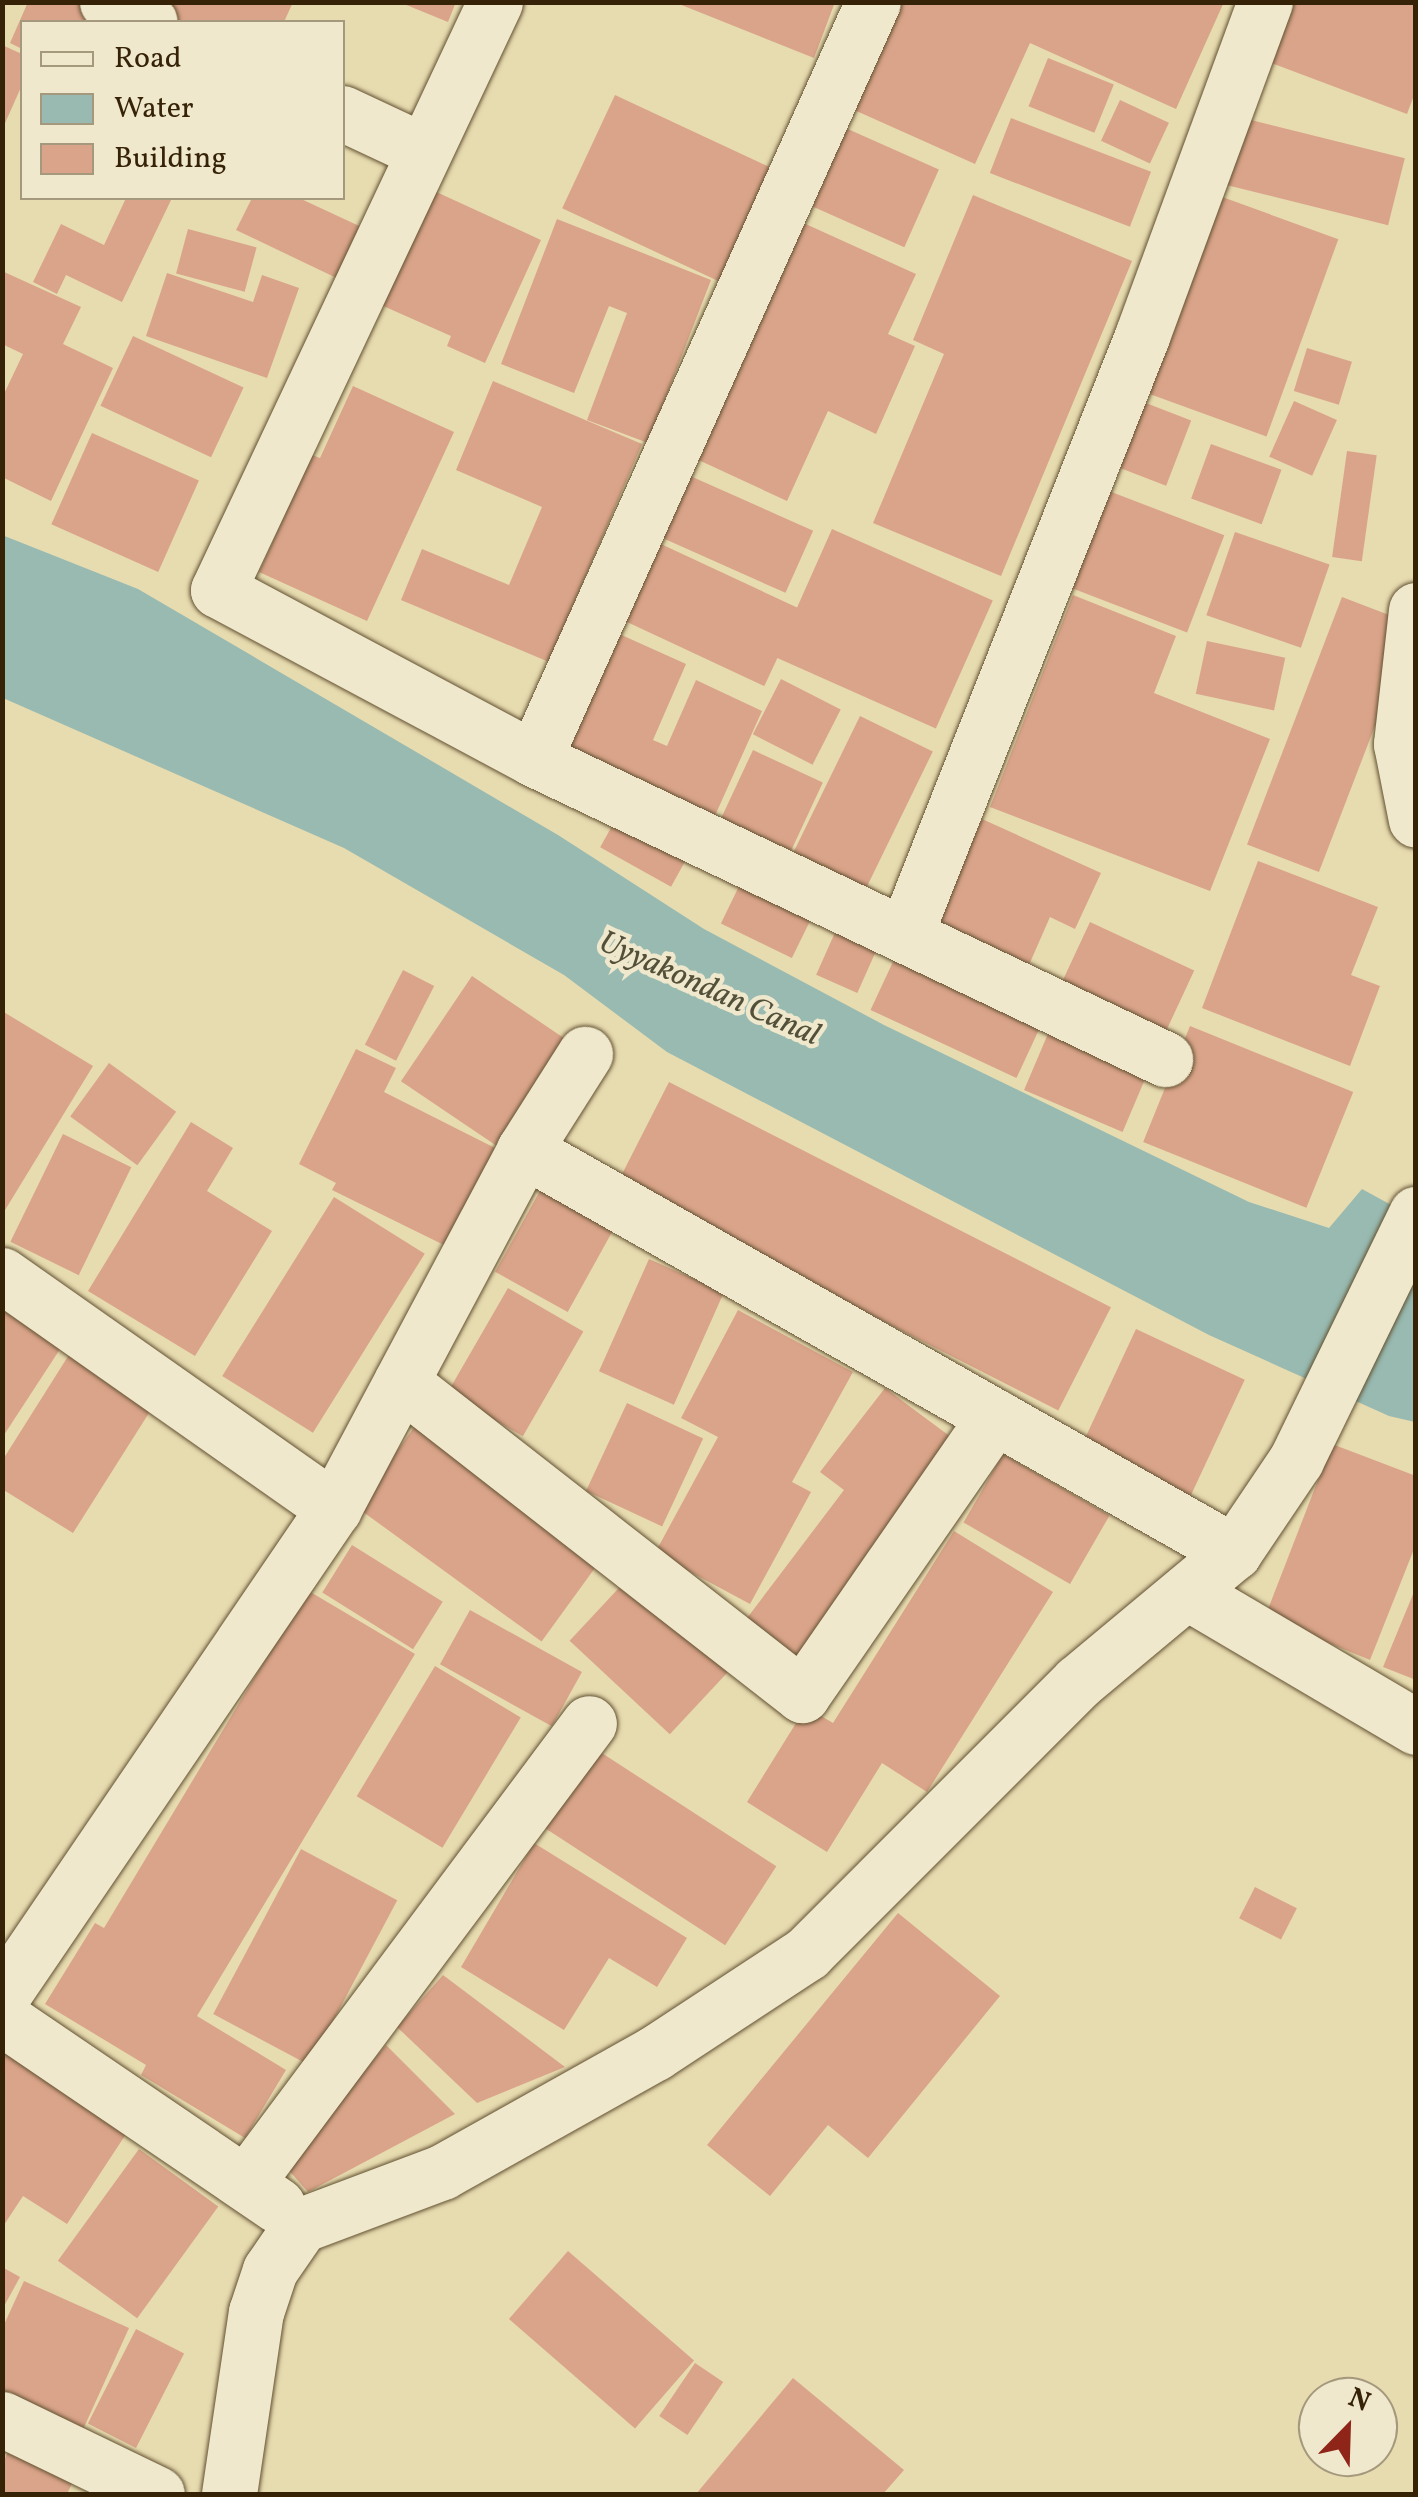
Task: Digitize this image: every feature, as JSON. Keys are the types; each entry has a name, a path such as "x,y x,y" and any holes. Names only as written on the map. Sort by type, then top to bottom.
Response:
{"street":[{"path":"107,2 146,20"},
{"path":"495,2 218,590 534,758 1165,1059"},
{"path":"534,758 873,2"},
{"path":"904,935 1142,336 1265,2"},
{"path":"345,114 424,150"},
{"path":"1416,610 1401,744 1416,820"},
{"path":"2,1996 334,1508 524,1150 585,1054"},
{"path":"524,1150 1234,1552"},
{"path":"229,2494 256,2312 270,2270 301,2226 442,2172 655,2053 807,1953 1078,1682 1234,1552 1314,1424 1416,1214"},
{"path":"2,1275 334,1508"},
{"path":"400,1382 802,1696 995,1416"},
{"path":"1188,1592 1416,1727"},
{"path":"248,2180 589,1723"},
{"path":"2,2018 248,2180 301,2226"},
{"path":"2,2419 156,2494"}],"water":[{"name":"Uyyakondan Canal","path":"2,535 138,589 558,835 704,929 884,1025 1249,1202 1329,1228 1362,1189 1415,1218 1415,1422 1389,1416 1209,1335 667,1052 564,975 344,848 3,698"}],"building":[{"path":"28,2 88,2 128,20 20,20"},
{"path":"135,2 293,2 285,20 175,20"},
{"path":"399,2 456,2 448,22"},
{"path":"674,2 835,2 814,58"},
{"path":"889,2 1224,2 1176,109 1030,43 975,164 843,105"},
{"path":"1279,2 1416,2 1416,90 1407,114 1258,58"},
{"path":"20,20 20,48 10,43"},
{"path":"2,45 20,53 20,90 2,130"},
{"path":"1048,58 1114,85 1094,133 1029,106"},
{"path":"615,95 773,169 720,282 562,208"},
{"path":"1120,100 1169,123 1150,164 1101,141"},
{"path":"1235,116 1405,158 1388,225 1218,183"},
{"path":"1011,118 1151,172 1130,227 990,173"},
{"path":"832,122 939,170 904,247 797,200"},
{"path":"432,190 541,240 485,363 447,346 451,336 381,305"},
{"path":"1203,190 1338,239 1266,437 1131,387"},
{"path":"973,195 1132,261 1001,576 873,523 944,354 913,340"},
{"path":"125,200 171,200 122,302 66,275 57,294 33,282 61,224 104,245"},
{"path":"251,200 303,200 370,231 345,282 236,230"},
{"path":"557,219 711,280 648,443 587,420 627,313 609,306 574,393 501,364"},
{"path":"799,221 916,274 888,334 915,346 876,434 828,411 787,501 692,457"},
{"path":"188,229 257,247 245,292 176,273"},
{"path":"2,271 81,307 63,344 113,368 51,501 2,477 2,398 23,354 2,344"},
{"path":"167,273 253,302 262,275 299,288 267,378 146,336"},
{"path":"133,336 244,388 211,457 100,406"},
{"path":"1307,348 1352,362 1339,405 1294,391"},
{"path":"493,381 642,444 549,662 401,600 422,549 509,585 542,507 456,470"},
{"path":"353,386 454,432 367,621 259,572 312,455 320,458"},
{"path":"1138,400 1191,420 1166,486 1113,465"},
{"path":"1294,401 1337,420 1312,476 1269,457"},
{"path":"92,433 199,481 158,572 51,524"},
{"path":"1211,444 1281,470 1262,524 1191,499"},
{"path":"1347,451 1377,455 1362,561 1332,557"},
{"path":"688,475 813,531 785,593 660,537"},
{"path":"1088,483 1224,535 1187,632 1051,580"},
{"path":"832,529 993,601 936,728 775,657"},
{"path":"1235,532 1330,565 1301,648 1206,615"},
{"path":"648,538 800,609 764,686 612,615"},
{"path":"1073,595 1176,636 1154,693 1270,739 1210,891 990,807"},
{"path":"1342,597 1414,625 1319,872 1247,844"},
{"path":"606,628 686,664 653,740 667,746 696,680 762,711 709,829 548,757"},
{"path":"1207,641 1285,658 1274,710 1196,694"},
{"path":"781,679 841,709 813,765 753,734"},
{"path":"860,716 933,752 859,903 786,867"},
{"path":"753,750 823,783 789,854 720,822"},
{"path":"622,808 693,847 671,887 600,847"},
{"path":"982,819 1101,873 1075,929 1050,917 1025,974 931,932"},
{"path":"1258,861 1378,907 1351,975 1380,986 1350,1066 1202,1008"},
{"path":"745,874 816,909 792,958 721,923"},
{"path":"841,919 882,937 857,993 816,975"},
{"path":"1090,922 1194,971 1163,1038 1059,989"},
{"path":"898,951 1044,1019 1016,1078 871,1010"},
{"path":"403,970 434,986 396,1061 365,1045"},
{"path":"472,976 569,1041 498,1147 401,1081"},
{"path":"2,1011 93,1066 2,1215"},
{"path":"1053,1022 1151,1064 1123,1132 1024,1090"},
{"path":"1190,1026 1353,1092 1306,1208 1143,1142"},
{"path":"356,1049 396,1068 384,1092 497,1149 448,1247 332,1190 336,1183 299,1164"},
{"path":"109,1063 176,1112 137,1165 70,1116"},
{"path":"669,1082 1111,1307 1058,1411 616,1185"},
{"path":"191,1122 233,1148 207,1191 272,1231 195,1356 88,1291"},
{"path":"63,1134 131,1167 79,1275 10,1242"},
{"path":"546,1180 619,1220 568,1312 495,1272"},
{"path":"334,1197 425,1254 313,1433 222,1376"},
{"path":"649,1259 724,1292 674,1405 599,1371"},
{"path":"508,1288 583,1332 523,1436 448,1393"},
{"path":"2,1303 64,1343 2,1438"},
{"path":"738,1310 853,1372 792,1482 811,1492 750,1604 655,1553 718,1437 681,1418"},
{"path":"1136,1329 1245,1380 1189,1498 1081,1448"},
{"path":"77,1342 161,1394 73,1533 2,1489 2,1461"},
{"path":"885,1388 963,1446 796,1668 741,1626 844,1490 820,1472"},
{"path":"627,1403 703,1438 662,1526 586,1491"},
{"path":"418,1422 603,1557 542,1642 356,1507"},
{"path":"1332,1444 1416,1476 1416,1544 1370,1660 1265,1617"},
{"path":"1003,1454 1110,1516 1070,1584 964,1522"},
{"path":"954,1531 1053,1592 927,1792 882,1763 827,1852 747,1802 806,1707 833,1723"},
{"path":"352,1545 443,1602 413,1649 322,1592"},
{"path":"631,1575 731,1668 670,1734 570,1641"},
{"path":"1416,1587 1416,1680 1383,1667"},
{"path":"307,1590 415,1654 197,2016 286,2070 245,2138 141,2075 146,2065 45,2004 95,1923 104,1928"},
{"path":"470,1610 582,1672 552,1726 440,1664"},
{"path":"435,1666 521,1718 442,1848 357,1796"},
{"path":"591,1746 776,1866 725,1945 540,1825"},
{"path":"534,1843 687,1938 657,1987 609,1958 564,2030 461,1967"},
{"path":"301,1849 397,1900 309,2065 213,2014"},
{"path":"1255,1887 1297,1908 1281,1940 1239,1918"},
{"path":"898,1913 1000,1996 868,2158 828,2125 770,2196 707,2145"},
{"path":"443,1975 565,2067 477,2103 397,2027"},
{"path":"386,2045 455,2114 308,2192 285,2166"},
{"path":"2,2048 128,2131 67,2224 23,2196 2,2228"},
{"path":"139,2149 218,2207 137,2318 58,2261"},
{"path":"568,2251 694,2361 635,2428 509,2319"},
{"path":"2,2267 20,2277 2,2310"},
{"path":"24,2281 129,2328 81,2434 2,2399 2,2329"},
{"path":"136,2329 184,2354 136,2448 88,2423"},
{"path":"695,2363 723,2382 687,2435 659,2416"},
{"path":"793,2378 904,2470 883,2494 696,2494"},
{"path":"11,2446 76,2475 67,2494 2,2494 2,2464"}]}
